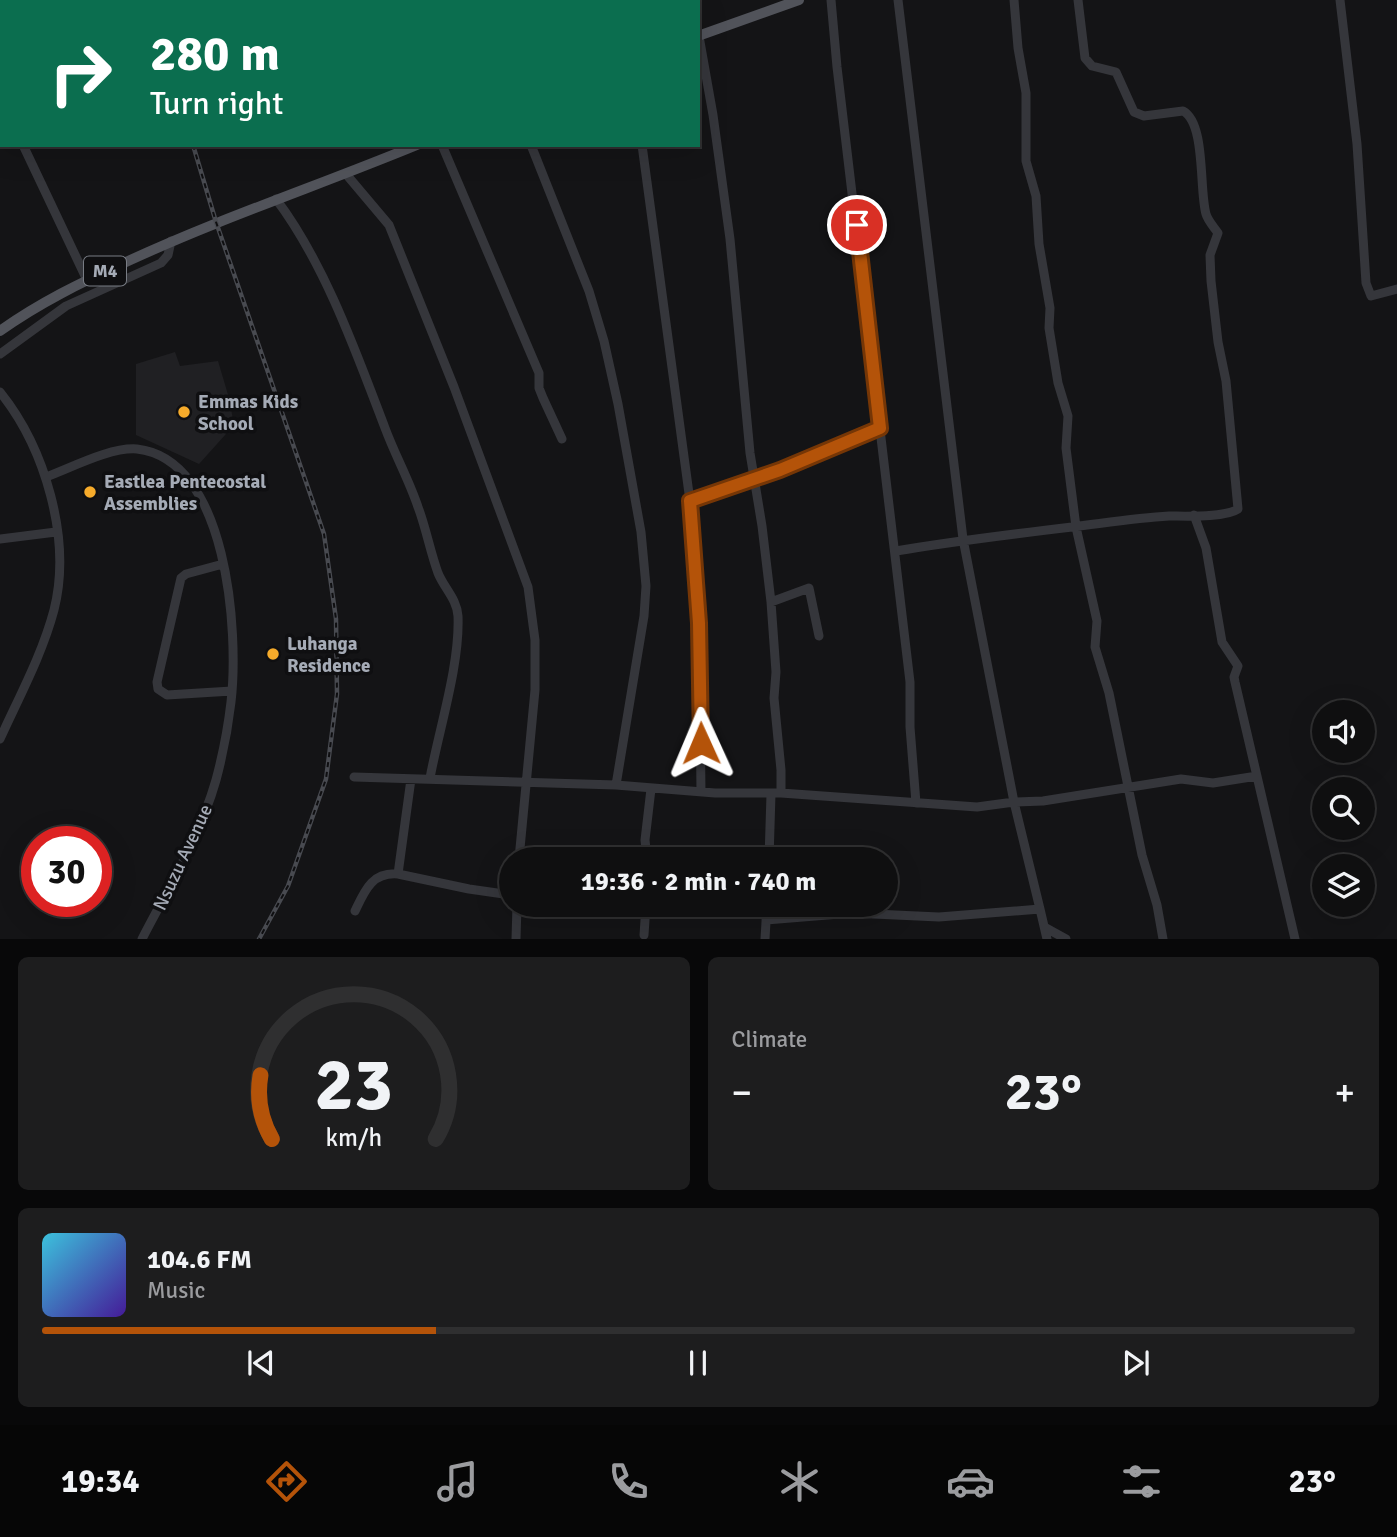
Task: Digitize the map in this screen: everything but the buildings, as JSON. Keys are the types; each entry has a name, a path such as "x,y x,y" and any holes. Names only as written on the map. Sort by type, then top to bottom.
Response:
{"main road":[{"path":"700,36 783,3 799,0"},
{"name":"M4","path":"0,331 26,312 171,241 346,174 395,150"}],"street":[{"path":"831,0 910,682 910,727 916,803"},
{"path":"898,0 963,539 1014,802 1047,939"},
{"path":"1014,0 1017,48 1026,93 1026,161 1036,195 1039,244 1050,308 1049,328 1056,374 1068,416 1066,448 1076,527 1097,621 1095,647 1110,693 1119,750 1163,939"},
{"path":"896,551 963,539 1127,519 1234,512 1238,507 1226,381 1218,342 1211,281 1210,255 1218,233 1206,212 1192,118 1183,111 1144,116 1137,114 1130,106 1116,72 1088,63 1082,49 1078,0"},
{"path":"1340,0 1357,144 1366,283 1371,296 1397,289"},
{"path":"700,42 730,239 754,479 771,602 776,672 774,698 781,769 770,847"},
{"path":"24,147 87,280"},
{"path":"443,147 539,373 542,398 562,439"},
{"path":"531,147 589,291 604,341 641,532 646,586 644,616 615,785"},
{"path":"642,147 690,501 699,623 701,792"},
{"path":"346,174 389,225 454,387 528,587 536,640 535,690 520,847"},
{"path":"276,199 299,232 355,350 397,460 417,503 439,574 456,607 458,616 454,659 430,778"},
{"path":"0,354 66,306 161,263 168,255 171,241"},
{"path":"0,392 25,429 46,477 53,503 59,547 59,577 44,643 0,739"},
{"path":"690,501 754,479 880,428"},
{"name":"Nsuzu Avenue","path":"46,477 119,450 133,449 157,455 169,461 190,480 204,504 223,564 232,627 232,691 223,751 207,808 196,834 142,939"},
{"path":"1194,515 1206,548 1222,642 1238,666 1234,677 1295,939"},
{"path":"0,539 56,532"},
{"path":"223,564 186,574 181,578 157,682 158,689 167,695 232,691"},
{"path":"771,602 809,588 819,636"},
{"path":"354,777 615,785 977,807 1014,802 1029,803 1181,779 1213,783 1257,776"},
{"path":"398,874 411,779"},
{"path":"646,847 651,789"},
{"path":"355,911 365,888 373,879 387,873 499,893"},
{"path":"766,920 852,913 939,917 1040,909"},
{"path":"516,939 517,917"},
{"path":"644,935 645,917"},
{"path":"765,939 766,917"},
{"path":"1046,928 1066,939"}],"shaded area":[{"name":"Emmas Kids School","path":"175,352 180,366 218,361 229,398 234,425 199,464 136,435 136,364"}],"railway":[{"path":"194,147 216,222 324,534 336,619 337,694 326,779 288,886 259,939"}],"place":[{"name":"Emmas Kids School","path":"184,412"},
{"name":"Eastlea Pentecostal Assemblies","path":"90,492"},
{"name":"Luhanga Residence","path":"273,654"}],"route":[{"path":"701,743 699,623 690,501 780,470 880,428 857,225"}]}
